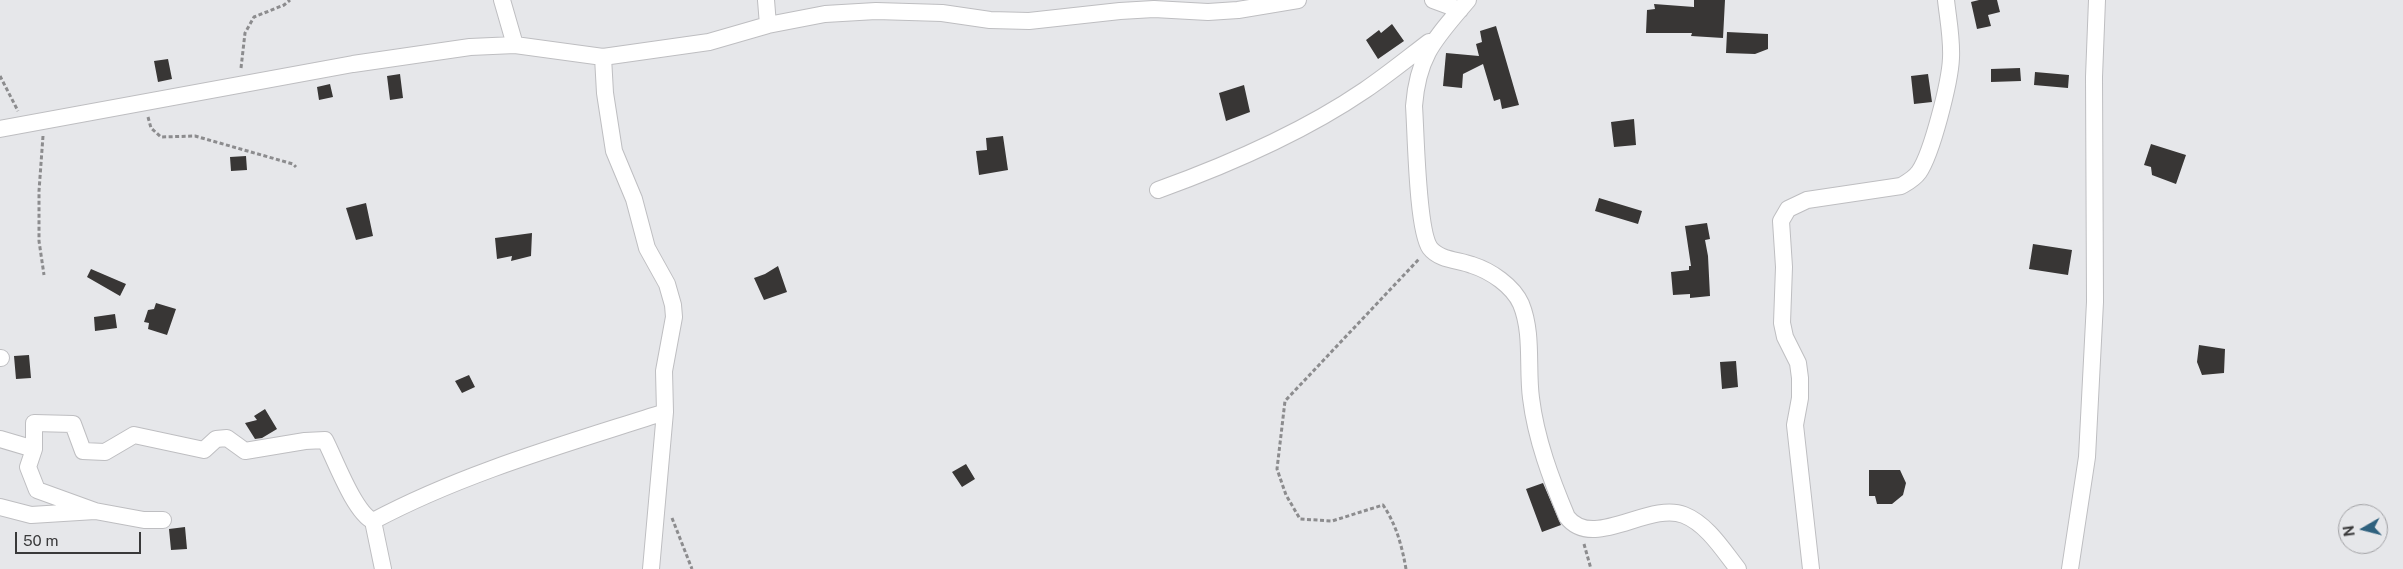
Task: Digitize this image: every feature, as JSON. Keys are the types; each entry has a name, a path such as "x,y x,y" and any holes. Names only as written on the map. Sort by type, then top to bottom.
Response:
{"street":[{"path":"502,0 516,45"},
{"path":"766,0 768,26"},
{"path":"0,129 241,84 416,54 470,47 516,45 604,57 709,42 768,26 825,14 876,11 942,14 990,20 1029,20 1120,10 1154,9 1208,12 1238,10 1298,0"},
{"path":"1433,0 1464,5"},
{"path":"1811,569 1795,425 1800,398 1800,378 1798,363 1785,337 1782,323 1784,267 1780,232 1781,221 1792,205 1814,199 1901,186 1914,179 1920,170 1934,135 1951,65 1951,44 1946,0"},
{"path":"2070,569 2087,457 2095,302 2094,77 2097,0"},
{"path":"1464,5 1437,36 1424,55 1416,89 1414,106 1424,236 1430,248 1436,254 1472,265 1498,279 1508,286 1521,304 1527,330 1531,397 1540,439 1545,461 1567,517 1580,529 1598,529 1661,513 1676,513 1692,519 1700,526 1738,569"},
{"path":"1158,190 1244,157 1302,127 1365,91 1437,36"},
{"path":"604,57 605,93 614,151 634,199 647,248 668,284 673,305 674,317 664,371 665,412 651,569"},
{"path":"373,521 394,508 492,468 665,412"},
{"path":"163,520 144,520 95,511 37,490 28,467 34,449 34,423 73,424 83,451 105,452 134,435 204,450 216,439 227,438 245,451 325,440 344,482 366,518 373,521"},
{"path":"0,439 34,449"},
{"path":"0,507 31,515 95,511"},
{"path":"373,521 383,569"}],"path":[{"path":"241,84 244,33 254,17 284,5 290,0"},
{"path":"0,76 21,117 41,122 43,140 39,191 39,241 44,275"},
{"path":"142,103 151,128 161,137 195,136 216,144 251,151 293,164 296,167"},
{"path":"1406,569 1402,546 1390,516 1383,505 1332,521 1300,519 1286,495 1277,469 1285,401 1430,248"},
{"path":"656,510 673,518 692,569"},
{"path":"1580,529 1591,569"}],"building":[{"path":"1694,0 1725,0 1723,38 1691,36 1692,33 1646,33 1647,10 1655,9 1654,4 1694,7"},
{"path":"1997,0 2000,12 1988,15 1991,26 1977,29 1971,2"},
{"path":"1392,24 1404,41 1378,59 1366,40 1379,30 1381,33"},
{"path":"1496,26 1519,105 1502,109 1500,99 1494,101 1483,64 1463,74 1462,88 1443,86 1446,53 1479,56 1476,44 1482,42 1480,31"},
{"path":"1727,32 1768,34 1768,49 1755,54 1726,53"},
{"path":"168,59 172,79 158,82 154,61"},
{"path":"2020,68 2021,81 1991,82 1991,69"},
{"path":"2035,72 2069,75 2068,88 2034,85"},
{"path":"400,74 403,98 390,100 387,76"},
{"path":"1928,74 1932,102 1914,104 1911,76"},
{"path":"330,84 333,97 319,100 317,87"},
{"path":"1244,85 1250,112 1226,121 1219,93"},
{"path":"1634,119 1636,145 1614,147 1611,122"},
{"path":"1003,136 1008,170 979,175 976,151 987,150 986,138"},
{"path":"2151,144 2186,155 2176,184 2152,175 2151,167 2144,165"},
{"path":"246,156 247,170 231,171 230,157"},
{"path":"1599,198 1642,211 1638,224 1595,211"},
{"path":"366,203 373,236 356,240 346,208"},
{"path":"1707,223 1710,239 1705,240 1708,256 1710,296 1690,298 1690,294 1673,295 1671,272 1689,270 1689,266 1691,266 1685,226"},
{"path":"532,233 531,256 511,261 512,256 497,259 495,238"},
{"path":"2033,244 2072,250 2068,275 2029,269"},
{"path":"778,266 787,292 764,300 754,278"},
{"path":"91,269 126,284 120,296 87,277"},
{"path":"156,303 176,309 167,335 148,329 149,323 144,322 148,310 154,309"},
{"path":"115,314 117,328 95,331 94,317"},
{"path":"2199,345 2225,349 2224,373 2202,375 2197,362"},
{"path":"29,355 31,378 16,379 14,356"},
{"path":"1736,361 1738,387 1722,389 1720,362"},
{"path":"469,375 475,387 462,393 455,381"},
{"path":"265,409 277,429 262,438 255,439 245,423 257,420 254,416"},
{"path":"966,464 975,479 962,487 952,472"},
{"path":"1869,470 1900,470 1906,483 1903,495 1892,504 1877,504 1875,496 1869,496"},
{"path":"1543,483 1561,525 1542,532 1526,489"},
{"path":"185,527 187,549 171,550 169,529"}]}
